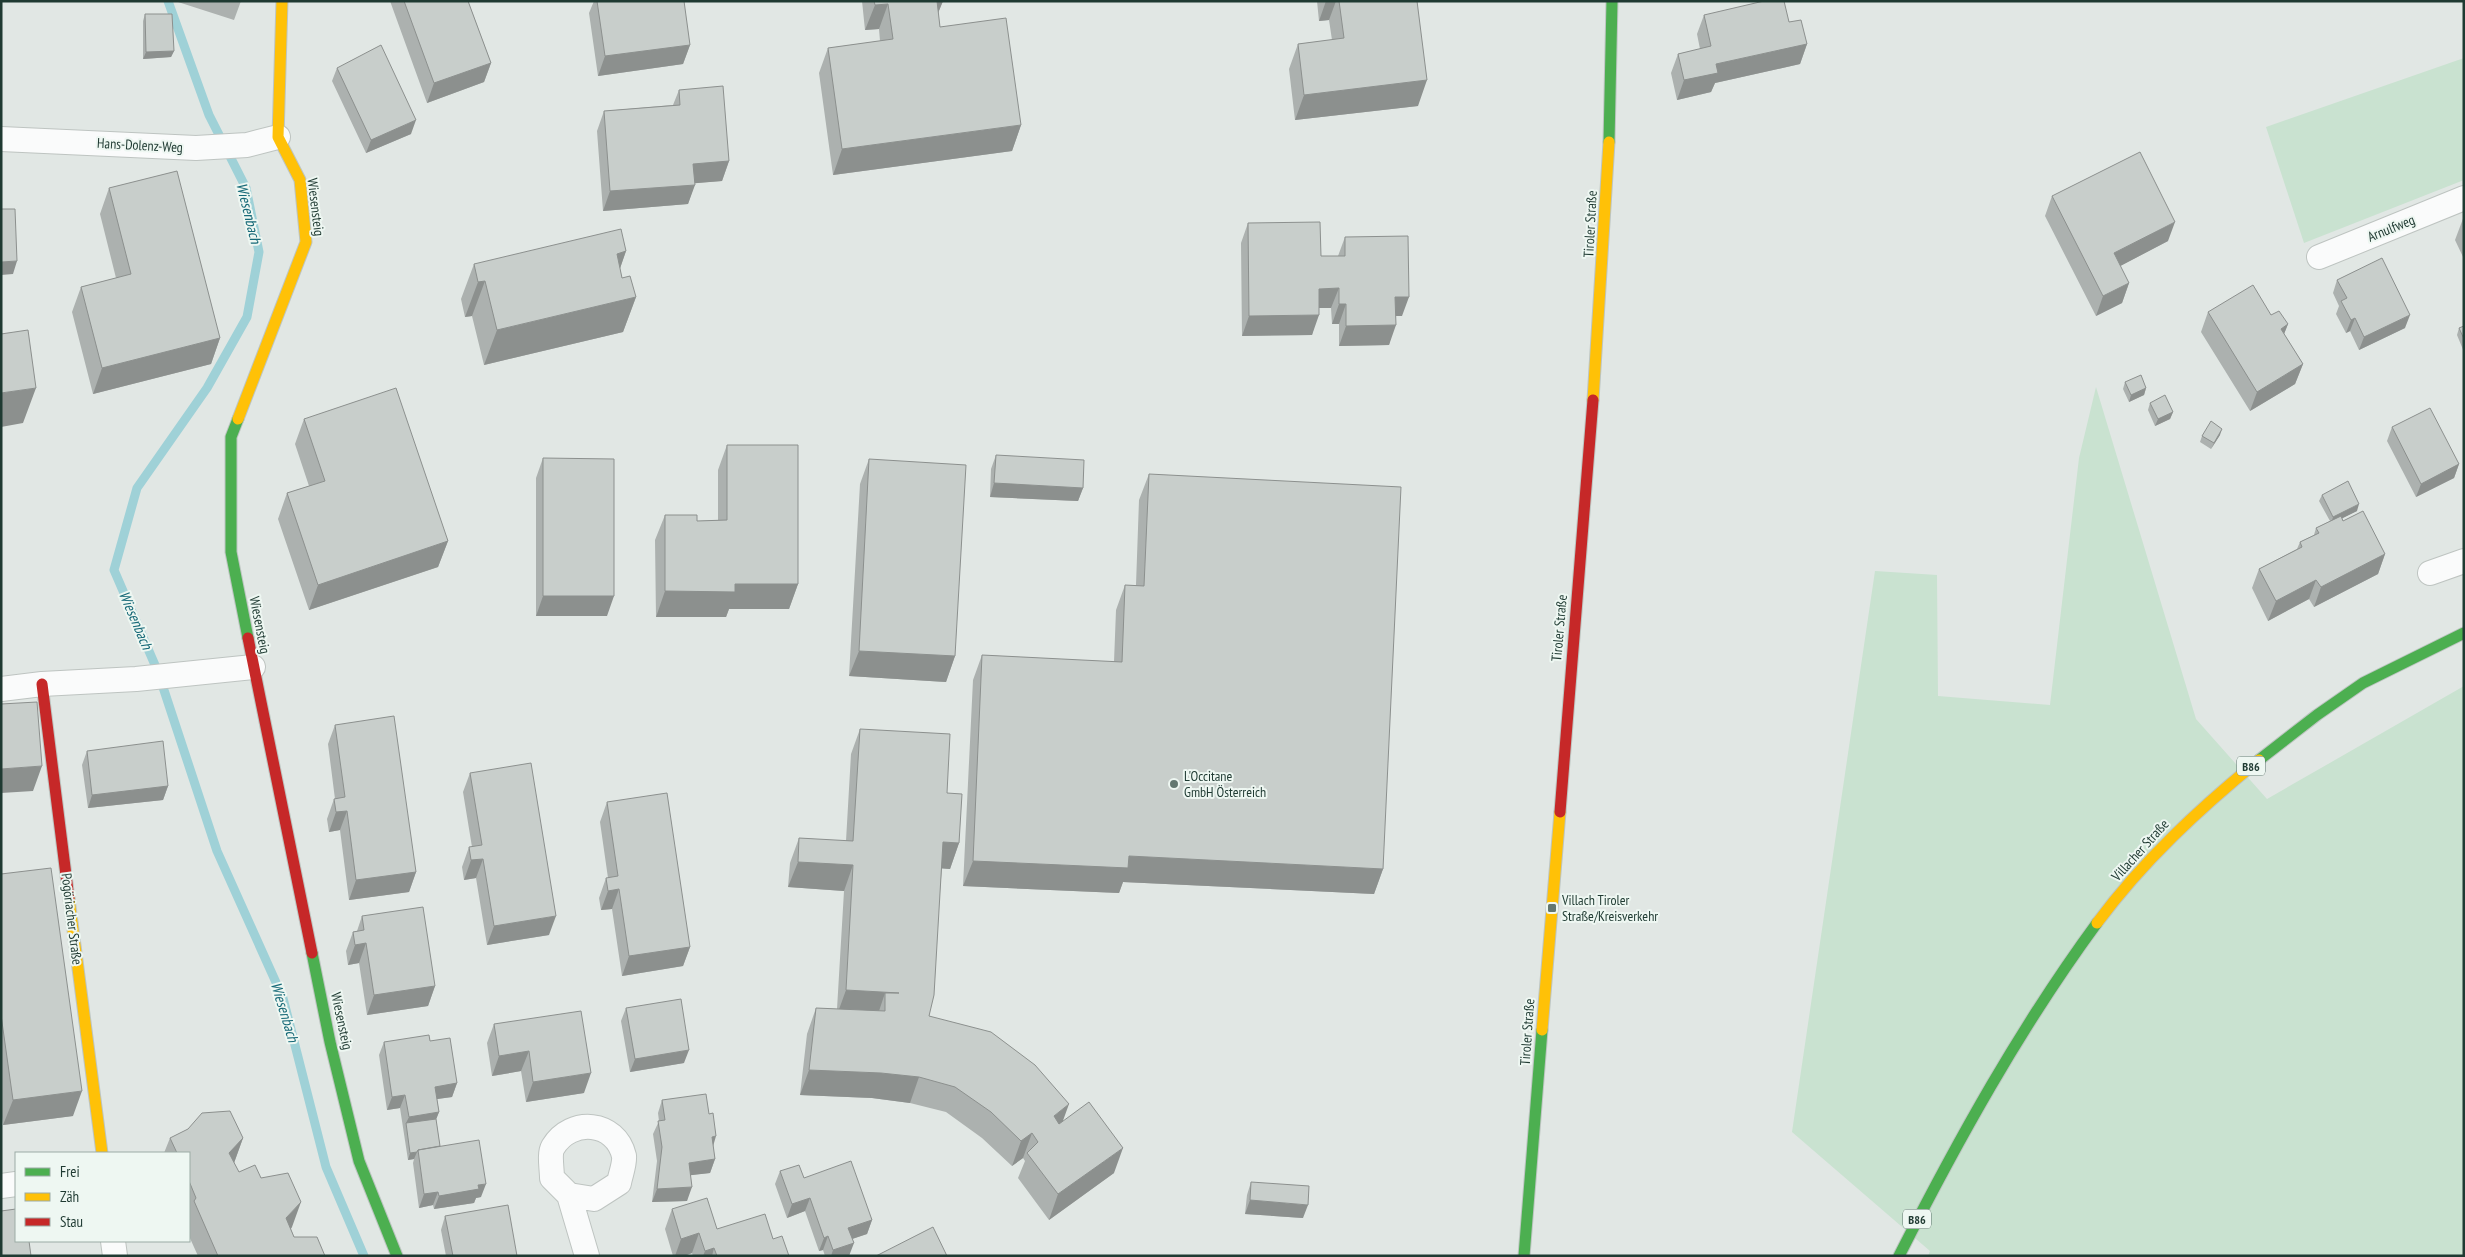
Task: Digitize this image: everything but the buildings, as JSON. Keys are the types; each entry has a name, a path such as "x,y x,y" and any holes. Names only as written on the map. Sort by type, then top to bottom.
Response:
{"main road":[{"name":"Wiesensteig","path":"282,1 278,138 300,180 306,242 231,437 231,552 330,1042 357,1151 396,1256"},
{"name":"Tiroler Straße","path":"1524,1256 1601,301 1612,93 1612,1"},
{"name":"Villacher Straße","path":"1899,1256 1936,1183 2011,1048 2078,948 2136,874 2194,814 2287,737 2364,683 2464,633"},
{"name":"Pogöriacher Straße","path":"42,684 102,1152"}],"street":[{"name":"Hans-Dolenz-Weg","path":"1,139 196,148 247,145 278,138"},
{"name":"Arnulfweg","path":"2319,257 2464,198"},
{"path":"2430,573 2464,561"},
{"path":"1,689 42,684 136,679 253,667"},
{"path":"1,1186 15,1184"},
{"path":"569,1196 587,1256"},
{"path":"113,1242 115,1256"}],"green space":[{"path":"2464,58 2464,180 2304,243 2266,127"},
{"path":"2096,387 2196,719 2267,799 2464,686 2464,1256 1928,1256 1930,1251 1792,1132 1875,571 1937,575 1938,696 2050,705 2079,458"}],"waterway":[{"name":"Wiesenbach","path":"168,1 209,115 246,188 259,252 247,317 207,388 137,488 114,570 158,672 217,851 283,998 326,1167 364,1256"}],"traffic: fast":[{"path":"1609,142 1612,1"},
{"path":"238,419 231,437 231,552 248,638"},
{"path":"2259,760 2317,715 2363,683 2464,633"},
{"path":"1899,1256 1991,1085 2042,1003 2097,923"},
{"path":"312,953 330,1042 359,1161 397,1256"},
{"path":"1524,1256 1542,1030"}],"traffic: slow":[{"path":"238,419 306,242 300,180 278,137 282,1"},
{"path":"1593,400 1609,142"},
{"path":"2097,923 2133,878 2153,857 2215,797 2259,760"},
{"path":"1542,1030 1560,812"},
{"path":"69,899 102,1152"}],"traffic: jam":[{"path":"1560,812 1593,400"},
{"path":"248,638 312,953"},
{"path":"42,684 69,899"}],"place":[{"name":"L'Occitane GmbH Österreich","path":"1174,784"},
{"name":"Villach Tiroler Straße/Kreisverkehr","path":"1552,908"}]}
